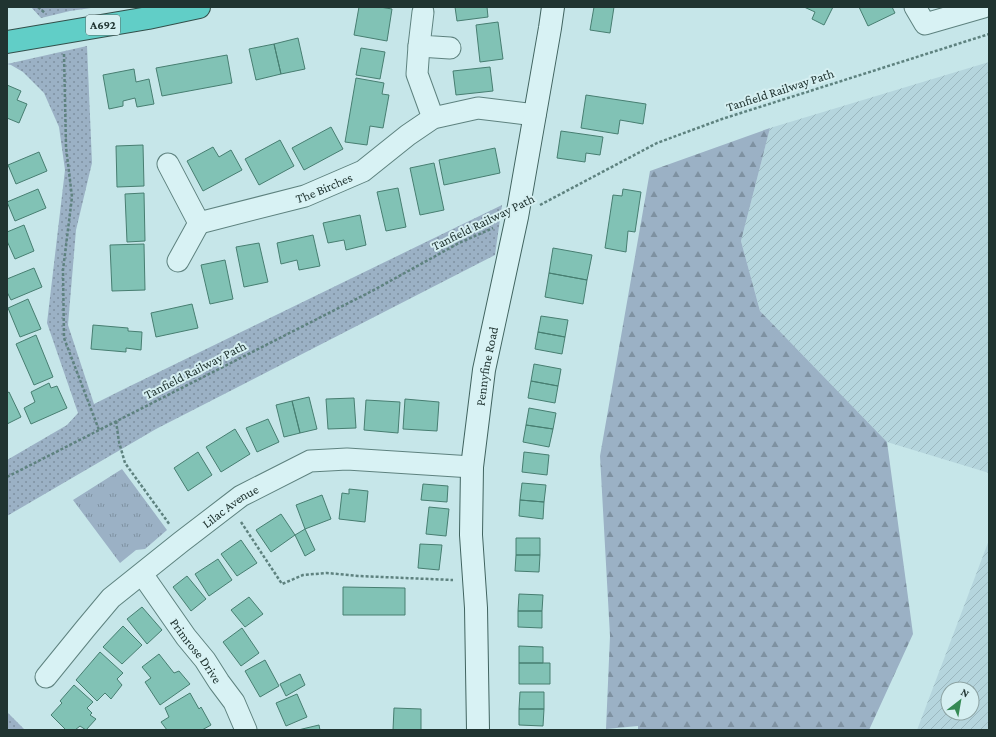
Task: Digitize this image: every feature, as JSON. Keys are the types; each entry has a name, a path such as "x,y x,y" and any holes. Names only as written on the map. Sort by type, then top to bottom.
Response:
{"highway":[{"name":"A692","path":"7,42 148,18 199,7"}],"street":[{"name":"Pennyfine Road","path":"478,730 476,608 471,535 472,467 484,370 517,217 552,7"},
{"path":"914,7 926,24 984,7"},
{"path":"423,12 418,46 417,74 433,118"},
{"path":"418,46 450,48"},
{"name":"The Birches","path":"199,223 305,196 363,171 408,135 433,118 478,108 535,115"},
{"path":"168,164 199,223 178,261"},
{"name":"Lilac Avenue","path":"46,677 111,598 241,496 310,461 347,459 472,467"},
{"name":"Primrose Drive","path":"142,574 234,702 246,730"}],"path":[{"path":"63,32 66,147 72,197 63,270 64,338 99,430"},
{"name":"Tanfield Railway Path","path":"7,477 372,291 459,243 517,217 657,143 722,119 989,34"},
{"path":"116,421 119,442 125,462 181,542"},
{"path":"230,505 282,584 304,575 327,573 358,576 474,581"}],"shaded area":[{"path":"989,62 989,473 887,442 760,311 741,241 770,128"},
{"path":"989,540 989,730 917,730"}],"green space":[{"path":"31,7 98,7 70,11 41,18"},
{"path":"87,46 92,163 76,230 68,325 94,404 502,205 495,255 156,429 7,516 7,460 67,425 78,413 47,323 65,170 59,127 44,93 23,72 7,64"},
{"path":"770,128 741,241 760,311 887,442 913,634 869,730 638,730 638,726 606,729 610,636 600,456 650,171"},
{"path":"122,469 167,530 145,549 136,550 120,563 73,500"},
{"path":"7,712 25,730 7,730"}],"building":[{"path":"359,7 380,7 392,9 387,41 354,35"},
{"path":"455,7 487,7 488,17 457,21"},
{"path":"594,7 614,7 610,33 590,30"},
{"path":"804,7 833,7 824,25 812,19 815,12"},
{"path":"859,7 892,7 895,13 868,26"},
{"path":"498,22 503,59 480,62 476,25"},
{"path":"298,38 305,69 281,74 274,44"},
{"path":"274,44 281,74 256,80 249,49"},
{"path":"361,48 385,52 380,79 356,75"},
{"path":"227,55 232,83 162,96 156,68"},
{"path":"490,67 493,91 456,95 453,71"},
{"path":"134,69 136,82 149,79 154,104 137,107 135,98 123,101 123,106 109,109 103,75"},
{"path":"356,78 384,83 382,94 389,95 383,128 370,126 367,145 345,142"},
{"path":"7,85 21,91 17,100 27,104 19,123 7,118"},
{"path":"586,95 646,104 643,124 620,120 618,134 581,128"},
{"path":"331,127 343,149 304,170 292,148"},
{"path":"561,131 603,137 600,155 586,153 585,162 557,158"},
{"path":"280,140 294,166 259,185 245,159"},
{"path":"143,145 144,186 117,187 116,146"},
{"path":"213,147 219,157 231,150 242,170 203,191 187,161"},
{"path":"495,148 500,173 444,185 439,160"},
{"path":"39,152 47,171 16,184 8,165"},
{"path":"434,163 444,210 420,215 410,168"},
{"path":"398,188 406,227 386,231 377,192"},
{"path":"38,189 46,208 15,221 7,202"},
{"path":"623,189 641,192 635,232 628,231 626,252 605,248 613,195 622,196"},
{"path":"144,193 145,241 127,242 125,194"},
{"path":"360,215 366,245 346,250 344,240 328,243 323,223"},
{"path":"24,225 34,251 15,259 7,241 7,232"},
{"path":"313,235 320,266 299,270 297,260 281,264 277,243"},
{"path":"259,243 268,282 244,287 236,247"},
{"path":"144,244 145,290 112,291 110,245"},
{"path":"553,248 592,255 587,280 549,273"},
{"path":"225,260 233,299 210,304 201,265"},
{"path":"34,268 42,287 11,300 7,292 7,279"},
{"path":"549,273 587,280 583,304 545,297"},
{"path":"28,299 41,329 20,337 8,308"},
{"path":"192,304 198,328 156,337 151,313"},
{"path":"541,316 568,320 565,337 538,332"},
{"path":"93,325 128,328 128,331 142,332 141,350 126,348 126,352 91,349"},
{"path":"538,332 565,337 562,354 535,349"},
{"path":"36,335 53,377 34,385 16,344"},
{"path":"534,364 561,369 558,386 531,381"},
{"path":"531,381 558,386 555,403 528,398"},
{"path":"49,383 51,388 57,386 67,408 31,424 24,408 35,402 31,392"},
{"path":"9,392 21,417 7,424 7,393"},
{"path":"309,397 317,429 300,433 292,401"},
{"path":"354,398 356,428 328,429 326,399"},
{"path":"405,399 439,402 437,431 403,429"},
{"path":"366,400 400,402 398,433 364,430"},
{"path":"292,401 300,433 284,437 276,405"},
{"path":"529,408 556,413 553,429 526,425"},
{"path":"268,419 279,442 257,452 246,428"},
{"path":"526,425 553,429 549,447 523,442"},
{"path":"235,429 250,454 221,472 206,447"},
{"path":"198,452 212,475 188,491 174,468"},
{"path":"524,452 549,455 547,475 522,472"},
{"path":"522,483 546,485 544,502 520,500"},
{"path":"423,484 448,486 447,502 421,500"},
{"path":"349,489 368,491 365,522 339,519 342,493 349,494"},
{"path":"322,495 331,519 305,529 296,505"},
{"path":"520,500 544,502 543,519 519,516"},
{"path":"429,507 449,509 446,536 426,534"},
{"path":"281,514 295,535 271,552 256,530"},
{"path":"305,529 315,550 305,556 295,535"},
{"path":"516,538 540,538 540,555 516,555"},
{"path":"241,540 257,563 237,576 221,554"},
{"path":"420,544 442,545 439,570 418,568"},
{"path":"516,555 540,555 539,572 515,571"},
{"path":"218,559 232,580 209,596 195,574"},
{"path":"187,576 206,599 191,611 173,587"},
{"path":"343,587 405,588 405,615 343,615"},
{"path":"519,594 543,595 542,611 518,611"},
{"path":"249,597 263,614 245,627 231,610"},
{"path":"142,607 162,630 147,644 127,619"},
{"path":"518,611 542,611 542,628 518,627"},
{"path":"123,626 142,645 122,664 103,647"},
{"path":"242,628 259,653 241,666 223,642"},
{"path":"519,646 543,647 543,663 519,663"},
{"path":"100,652 123,673 117,679 122,685 111,699 105,693 97,701 76,680"},
{"path":"159,654 174,673 179,671 190,684 160,705 145,682 151,678 142,667"},
{"path":"265,660 279,686 260,697 245,671"},
{"path":"519,663 550,663 550,684 519,684"},
{"path":"300,674 305,685 286,696 280,684"},
{"path":"74,685 93,702 87,708 92,713 90,715 96,719 86,730 80,726 75,730 66,730 51,715 62,703 60,701"},
{"path":"520,692 544,692 544,709 519,709"},
{"path":"190,693 199,709 201,707 211,725 202,730 167,730 161,722 169,717 165,708"},
{"path":"297,694 307,717 286,726 276,703"},
{"path":"394,708 421,709 421,730 393,730"},
{"path":"519,709 544,709 543,726 519,725"},
{"path":"319,725 320,730 298,730"}]}
